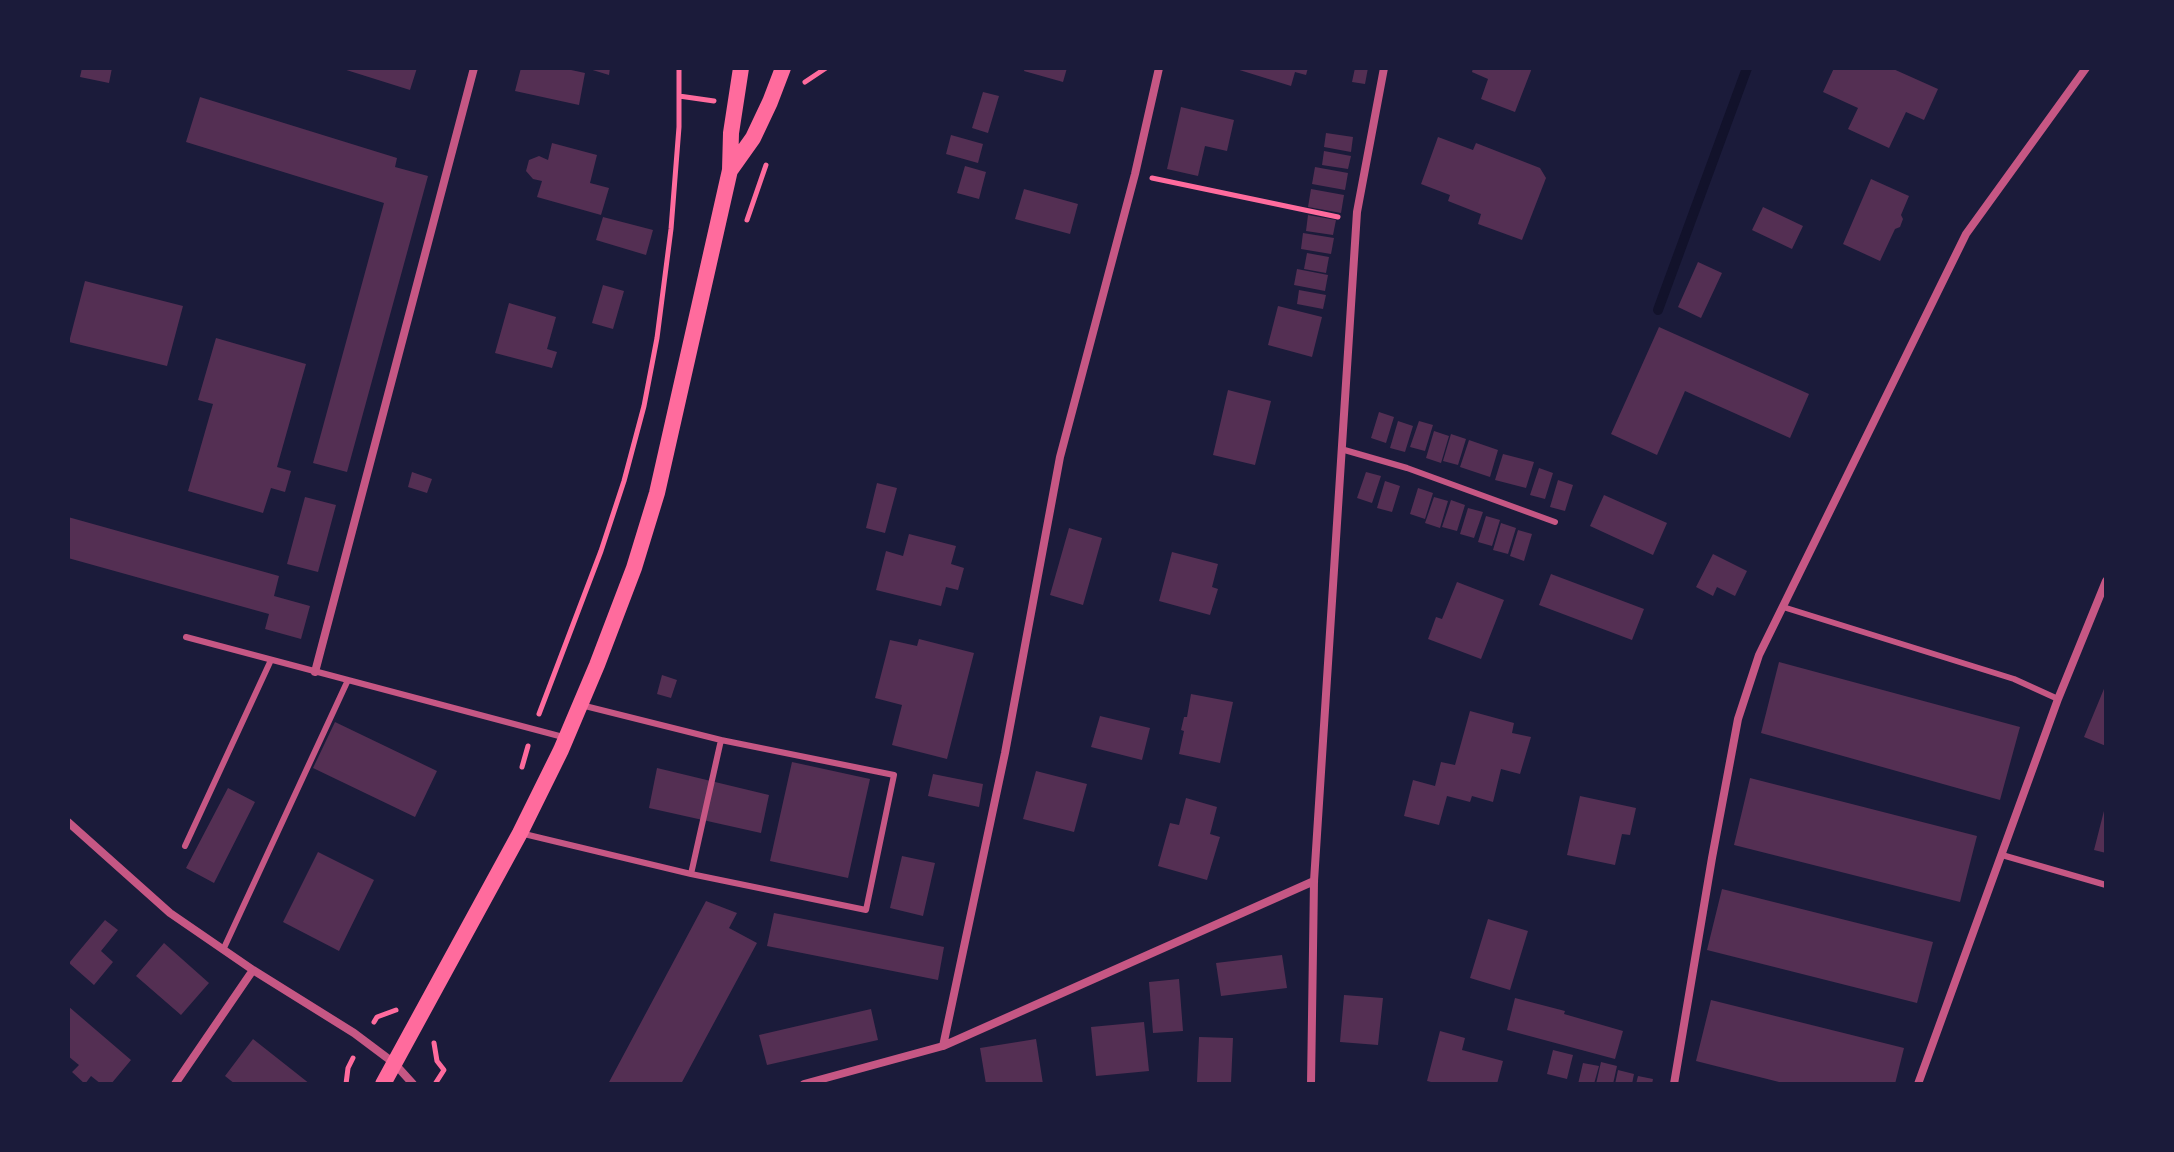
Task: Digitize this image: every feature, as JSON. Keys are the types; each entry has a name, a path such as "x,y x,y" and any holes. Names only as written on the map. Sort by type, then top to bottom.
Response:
{"main road":[{"path":"383,1084 520,833 566,738 634,568 657,493 730,170 731,133 741,68"},
{"path":"730,170 753,138 783,68"}],"street":[{"path":"315,672 474,68"},
{"path":"943,1046 1005,753 1060,457 1135,174 1159,68"},
{"path":"1311,1084 1314,881 1356,221 1384,68"},
{"path":"1674,1084 1738,719 1759,655 1966,234 2086,68"},
{"path":"1918,1084 2058,699 2106,581"},
{"path":"68,822 170,913 363,1040 394,1063 413,1084"},
{"path":"804,1084 943,1046 1314,881"},
{"path":"175,1084 253,970"}],"lane":[{"path":"1341,449 1407,468 1555,522"},
{"path":"1783,607 2014,679 2058,699"},
{"path":"186,637 566,738"},
{"path":"185,846 271,660"},
{"path":"223,950 348,680"},
{"path":"520,833 691,874 866,910 894,775 721,740 580,705"},
{"path":"691,874 721,740"},
{"path":"2002,855 2106,885"}],"path":[{"path":"520,775 533,730 601,551 644,406 657,338 671,229 679,68"},
{"path":"679,96 718,101"},
{"path":"1135,174 1356,221"},
{"path":"346,1084 348,1068 377,1017 395,1010 403,997"}],"building":[{"path":"82,68 112,68 109,83 80,77"},
{"path":"340,68 417,68 410,90"},
{"path":"521,68 562,68 585,73 579,105 515,91"},
{"path":"586,68 610,68 609,75"},
{"path":"1025,68 1067,68 1063,82 1024,71"},
{"path":"1233,68 1308,68 1306,75 1295,72 1291,86"},
{"path":"1355,68 1368,68 1365,84 1352,82"},
{"path":"1473,68 1532,68 1515,112 1481,99 1488,79 1472,72"},
{"path":"1834,68 1891,68 1938,89 1924,120 1906,112 1889,148 1848,129 1858,108 1823,92"},
{"path":"983,92 999,96 988,133 972,128"},
{"path":"200,97 397,158 395,167 428,176 347,472 313,463 384,203 186,142"},
{"path":"1181,107 1234,120 1227,151 1205,146 1198,176 1167,169"},
{"path":"1326,133 1353,137 1351,152 1324,147"},
{"path":"951,135 983,144 978,163 946,154"},
{"path":"1438,137 1473,150 1476,143 1540,168 1546,178 1522,240 1478,224 1481,214 1448,201 1450,195 1421,184"},
{"path":"552,143 597,155 590,183 609,188 601,215 537,197 542,181 533,179 526,171 529,160 539,156 548,160"},
{"path":"1324,151 1351,156 1348,169 1322,165"},
{"path":"965,166 986,172 979,199 957,193"},
{"path":"1315,167 1348,173 1345,190 1312,184"},
{"path":"1871,179 1909,196 1900,227 1895,229 1880,261 1843,244"},
{"path":"1024,189 1078,204 1070,234 1015,219"},
{"path":"1311,189 1344,195 1341,213 1308,207"},
{"path":"1763,207 1803,226 1792,249 1752,230"},
{"path":"1308,215 1336,220 1333,235 1306,231"},
{"path":"603,217 653,230 646,255 596,240"},
{"path":"1303,233 1334,238 1331,254 1301,249"},
{"path":"1307,253 1329,257 1326,273 1304,269"},
{"path":"1698,262 1722,273 1701,318 1678,307"},
{"path":"1297,269 1328,275 1325,291 1294,285"},
{"path":"85,281 183,306 167,366 69,342"},
{"path":"603,285 624,291 613,329 592,323"},
{"path":"1299,290 1326,295 1323,309 1297,304"},
{"path":"509,303 556,317 547,349 557,352 552,368 495,353"},
{"path":"1278,306 1322,317 1312,357 1268,345"},
{"path":"1659,327 1809,394 1790,438 1685,391 1657,455 1611,434"},
{"path":"216,338 306,364 277,467 291,471 285,492 271,488 263,513 188,491 213,404 198,400"},
{"path":"1228,390 1271,401 1255,465 1213,455"},
{"path":"1379,412 1394,417 1386,443 1371,438"},
{"path":"1398,421 1413,426 1405,452 1390,448"},
{"path":"1419,421 1433,425 1425,451 1410,447"},
{"path":"1434,431 1449,436 1441,463 1426,458"},
{"path":"1451,434 1466,439 1458,465 1443,461"},
{"path":"1469,440 1498,450 1490,477 1460,467"},
{"path":"1503,454 1534,462 1526,488 1495,480"},
{"path":"1539,468 1553,473 1545,499 1530,495"},
{"path":"412,472 432,479 427,493 408,487"},
{"path":"1366,472 1381,476 1372,503 1357,498"},
{"path":"1558,480 1573,485 1565,511 1550,507"},
{"path":"1385,481 1400,486 1392,512 1377,508"},
{"path":"877,483 897,488 885,533 866,528"},
{"path":"1418,488 1433,493 1425,519 1410,514"},
{"path":"1604,495 1667,523 1653,555 1590,526"},
{"path":"305,497 336,505 318,572 287,564"},
{"path":"1434,497 1448,501 1440,528 1425,523"},
{"path":"1451,500 1465,505 1457,531 1442,527"},
{"path":"1468,508 1483,512 1474,538 1460,534"},
{"path":"1486,516 1500,520 1492,546 1478,542"},
{"path":"68,517 279,576 274,596 310,606 301,639 265,629 269,614 68,558"},
{"path":"1501,523 1516,528 1508,554 1493,550"},
{"path":"1069,528 1102,538 1083,605 1050,595"},
{"path":"1518,530 1532,534 1524,561 1510,556"},
{"path":"909,534 956,546 951,564 964,568 958,590 946,587 941,606 876,590 886,551 903,556"},
{"path":"1172,552 1218,564 1212,587 1218,589 1210,615 1159,601"},
{"path":"1713,554 1747,571 1735,596 1717,587 1713,596 1696,587"},
{"path":"1551,574 1644,609 1632,640 1539,605"},
{"path":"1457,582 1504,600 1481,659 1428,639 1436,617 1442,619"},
{"path":"919,639 974,653 947,759 892,745 902,705 875,698 890,640 917,646"},
{"path":"1779,662 2020,727 2000,800 1761,733"},
{"path":"662,675 677,680 671,698 657,694"},
{"path":"2106,684 2106,746 2084,737"},
{"path":"1191,694 1233,702 1220,763 1179,754 1184,731 1181,730"},
{"path":"1470,711 1514,723 1512,733 1531,737 1520,774 1501,769 1493,802 1472,796 1470,802 1447,796 1439,825 1404,816 1413,780 1435,786 1441,762 1455,765"},
{"path":"1100,716 1150,728 1142,760 1091,747"},
{"path":"335,722 437,771 415,817 313,768"},
{"path":"792,762 870,779 848,878 770,861"},
{"path":"657,768 769,795 761,833 649,808"},
{"path":"1036,771 1087,784 1074,832 1023,819"},
{"path":"933,774 983,784 979,807 928,796"},
{"path":"1750,778 1977,836 1960,902 1734,845"},
{"path":"228,788 255,802 214,883 186,868"},
{"path":"1580,796 1636,808 1630,835 1622,834 1615,865 1567,855"},
{"path":"1186,798 1217,807 1210,834 1220,837 1207,880 1158,866 1170,823 1179,825"},
{"path":"2106,807 2106,853 2094,850"},
{"path":"318,852 374,880 339,951 283,922"},
{"path":"902,856 935,863 923,916 890,908"},
{"path":"1722,889 1933,942 1917,1003 1707,950"},
{"path":"706,901 737,913 729,928 757,943 681,1084 608,1084"},
{"path":"774,913 944,947 938,980 767,946"},
{"path":"1488,919 1528,931 1510,990 1470,978"},
{"path":"105,920 118,930 101,951 113,962 94,985 69,963"},
{"path":"164,943 209,983 181,1015 136,976"},
{"path":"1282,955 1287,988 1221,996 1216,963"},
{"path":"1179,979 1183,1031 1153,1033 1149,982"},
{"path":"1344,995 1383,998 1378,1045 1340,1042"},
{"path":"1515,998 1623,1031 1615,1059 1507,1030"},
{"path":"1711,1000 1904,1048 1895,1084 1787,1084 1696,1061"},
{"path":"68,1006 131,1060 111,1084 101,1084 91,1076 85,1084 72,1072 79,1065 68,1056"},
{"path":"871,1009 878,1040 767,1065 759,1035"},
{"path":"1144,1022 1149,1071 1096,1076 1091,1027"},
{"path":"1440,1031 1465,1038 1462,1050 1503,1061 1497,1084 1439,1084 1427,1081"},
{"path":"1199,1037 1233,1038 1231,1083 1197,1082"},
{"path":"253,1039 310,1084 235,1084 225,1076"},
{"path":"1036,1039 1043,1084 986,1084 980,1048"},
{"path":"1553,1050 1573,1055 1567,1079 1547,1074"},
{"path":"1601,1062 1617,1066 1613,1084 1596,1084"},
{"path":"1583,1063 1599,1066 1594,1084 1578,1084"},
{"path":"1618,1070 1634,1074 1632,1084 1615,1084"},
{"path":"1638,1076 1653,1079 1652,1084 1636,1084"}],"waterway":[{"path":"1658,310 1747,68"}]}
